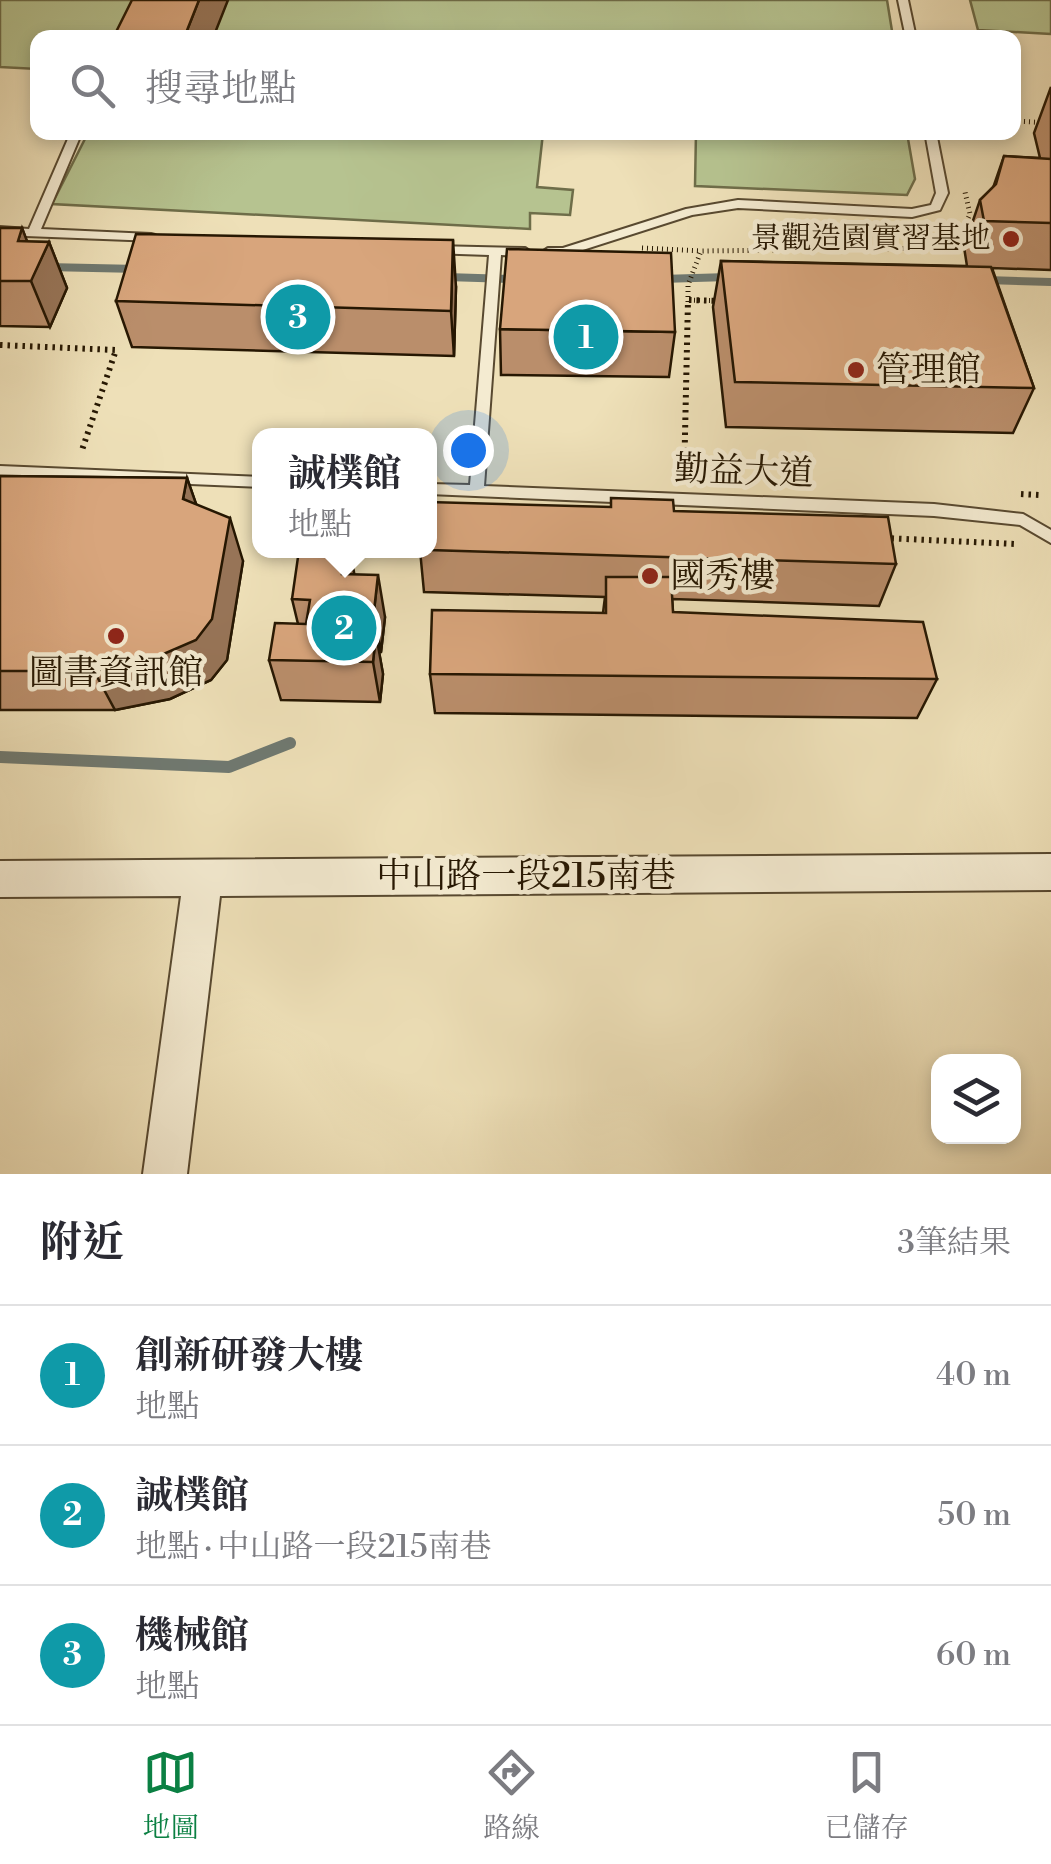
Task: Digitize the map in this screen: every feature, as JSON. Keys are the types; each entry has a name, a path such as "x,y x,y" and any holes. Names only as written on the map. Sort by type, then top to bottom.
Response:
{"street":[{"name":"中山路一段215南巷","path":"0,879 1051,872"},
{"path":"165,1174 203,876"}],"lane":[{"path":"903,0 910,30"},
{"path":"33,233 74,140"},
{"path":"411,249 564,252 690,212 738,204 912,213 936,207 942,192 932,140"},
{"path":"0,231 172,239"},
{"path":"477,491 495,252"},
{"path":"0,471 252,482"},
{"name":"勤益大道","path":"437,489 934,510 1023,520 1051,537"}],"path":[{"path":"1021,121 1051,123"},
{"path":"632,245 655,252 700,251"},
{"path":"822,250 826,266"},
{"path":"684,480 688,284 697,266"},
{"path":"689,300 741,301"},
{"path":"0,346 116,350 82,450"},
{"path":"880,537 1017,544"}],"green space":[{"path":"0,0 136,0 122,30 30,30 30,69 0,67"},
{"path":"154,0 887,0 892,30 140,30"},
{"path":"970,0 1051,0 1051,34 978,30"},
{"path":"84,140 542,140 537,187 573,190 570,215 530,213 530,229 52,204"},
{"path":"696,140 908,140 915,179 907,195 695,186"}],"building":[{"path":"132,0 199,0 187,30 117,30"},
{"path":"1004,156 1051,159 1051,223 984,221 980,200 996,184"},
{"path":"0,228 22,228 18,241 49,242 31,281 0,281"},
{"path":"136,234 453,240 451,311 116,301"},
{"path":"507,249 671,253 675,332 500,329"},
{"path":"721,261 991,267 1034,388 735,382"},
{"name":"圖書資訊館","path":"0,476 187,478 183,499 230,518 212,619 196,640 152,659 94,671 0,671"},
{"path":"611,498 673,500 674,511 888,517 896,564 437,550 437,502 611,507"},
{"path":"298,558 344,558 342,574 378,575 374,611 340,611 337,633 376,634 373,662 269,660 275,623 306,624 310,600 292,599"},
{"path":"606,577 671,577 673,612 923,622 937,679 430,674 432,610 606,613"}],"waterway":[{"path":"46,267 139,269"},
{"path":"446,277 514,279"},
{"path":"661,279 729,277"},
{"path":"986,280 1051,282"},
{"path":"0,757 229,767 290,743"}],"place":[{"name":"景觀造園實習基地","path":"1011,239"},
{"name":"機械館","path":"298,317"},
{"name":"創新研發大樓","path":"586,337"},
{"name":"管理館","path":"856,370"},
{"name":"國秀樓","path":"650,576"},
{"name":"誠樸館","path":"344,628"},
{"name":"圖書資訊館","path":"116,636"}]}
